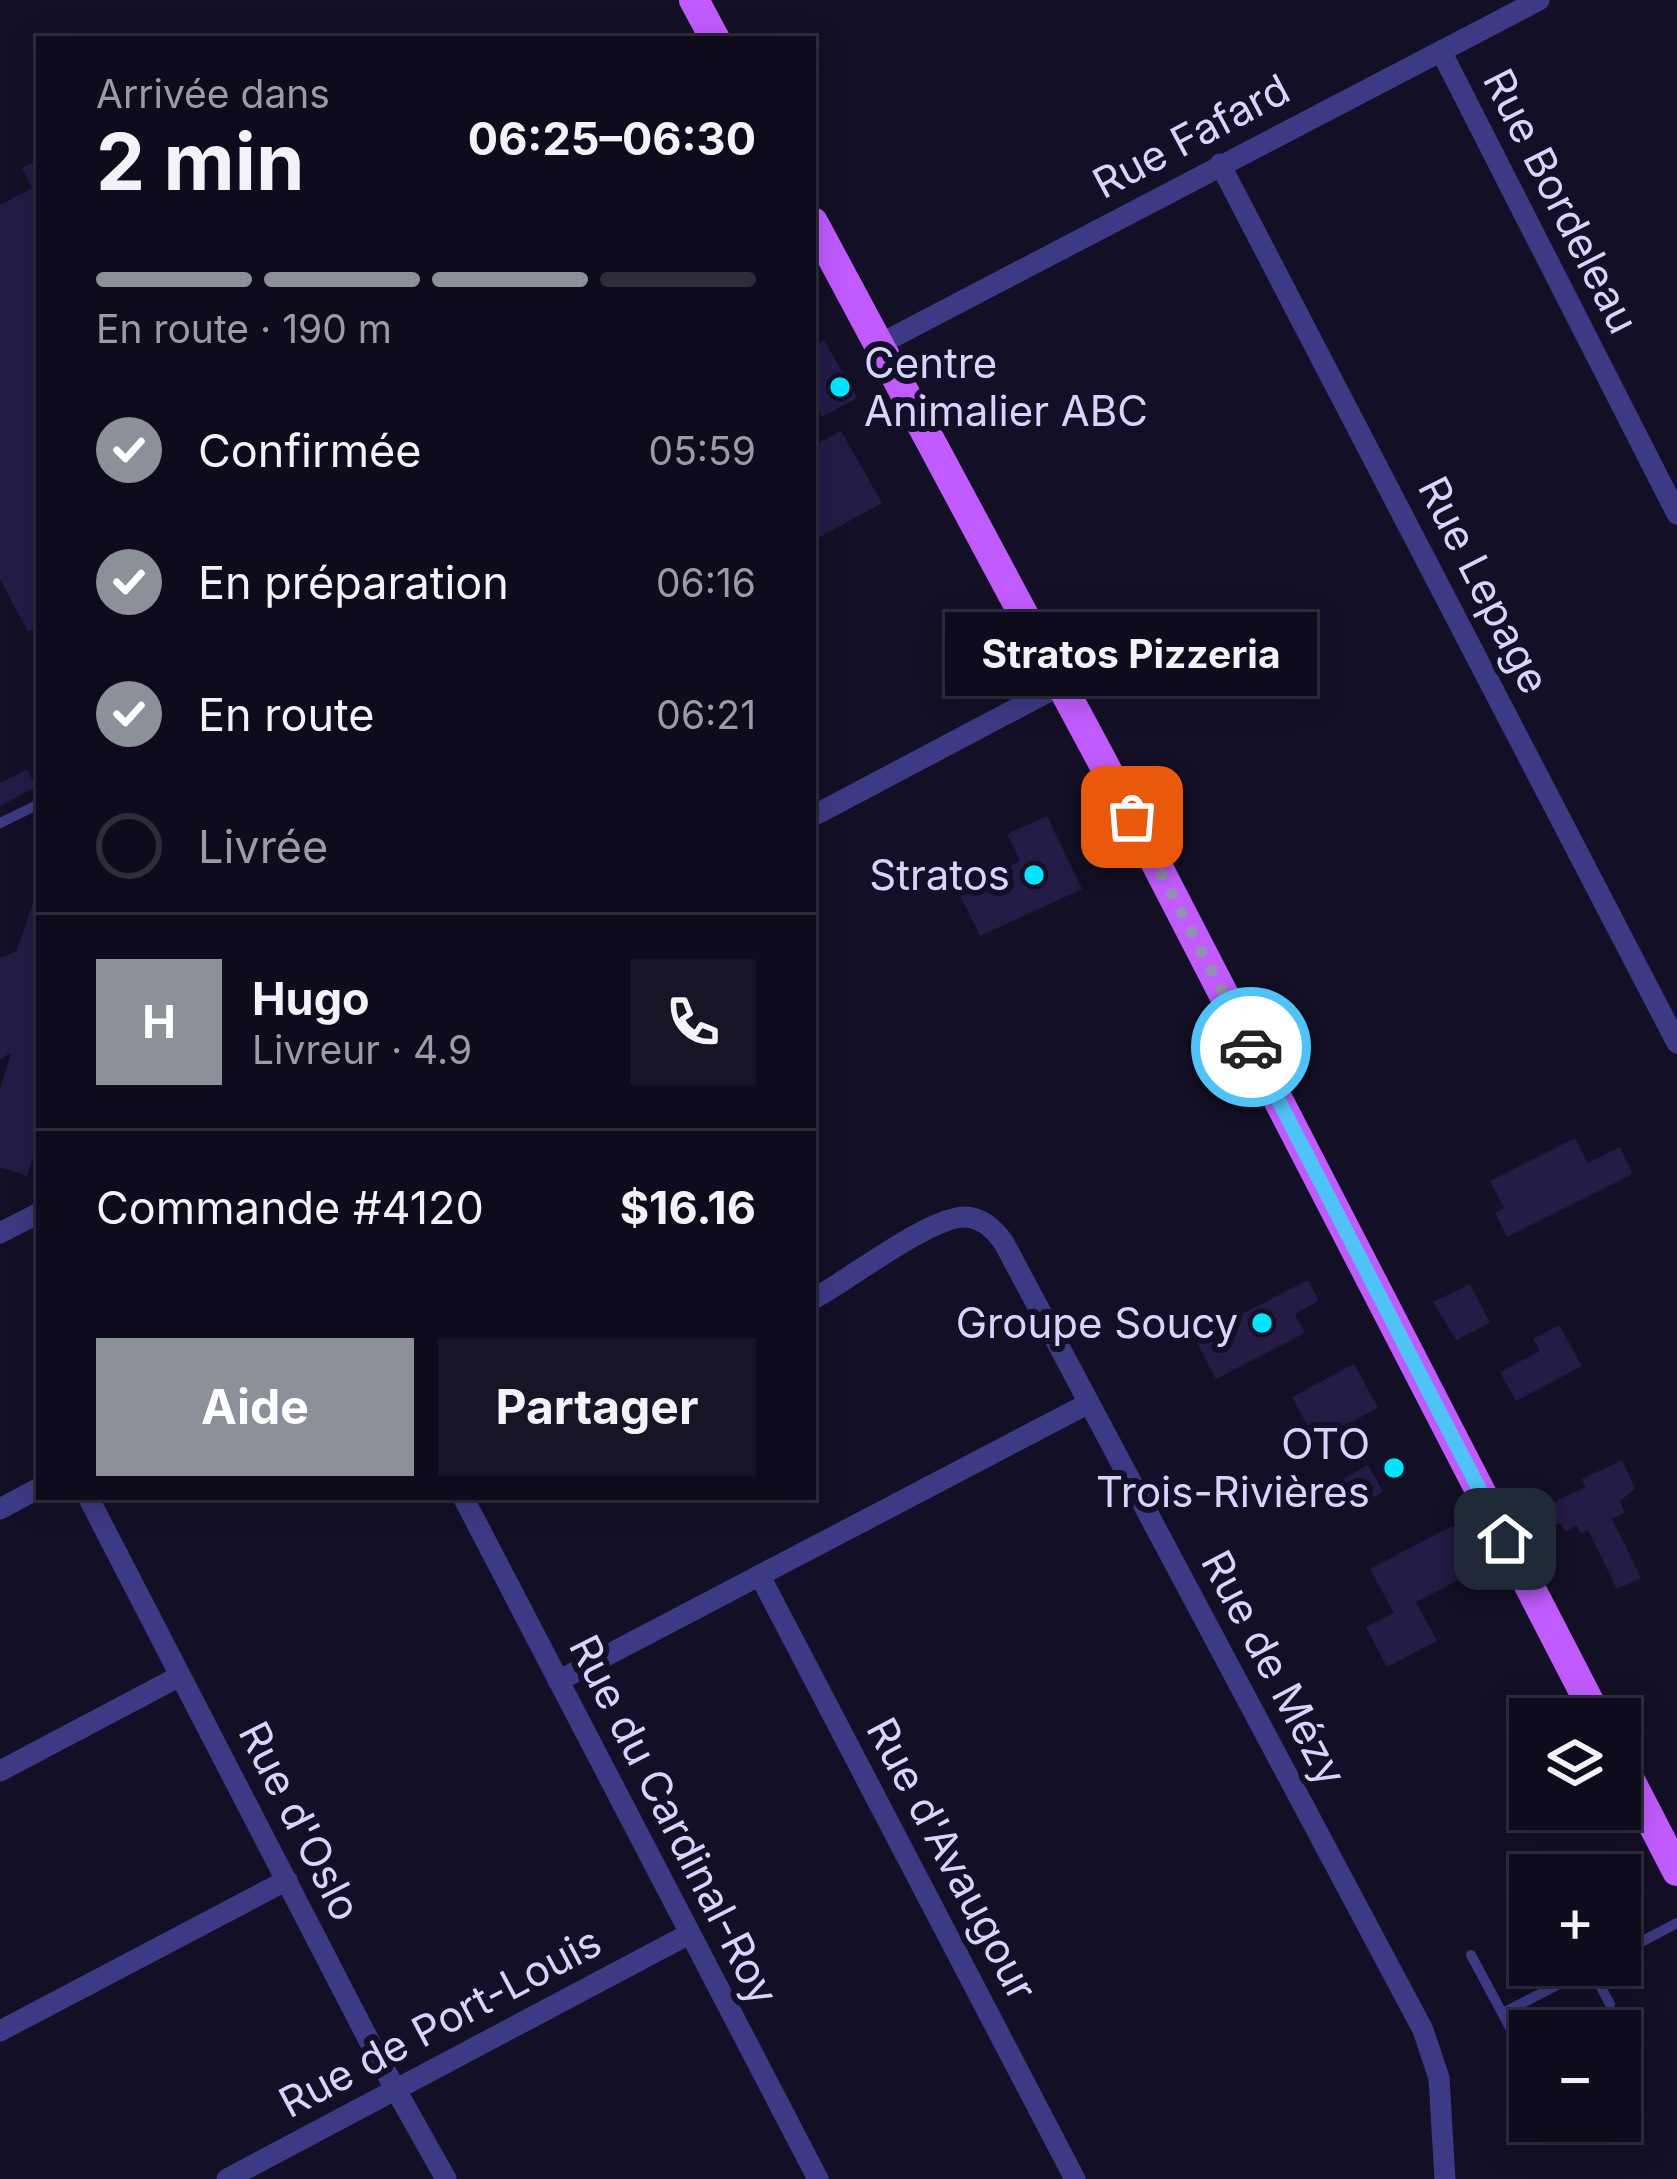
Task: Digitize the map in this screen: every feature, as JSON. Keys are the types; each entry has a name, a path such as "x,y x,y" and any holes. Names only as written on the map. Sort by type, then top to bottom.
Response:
{"main road":[{"path":"694,0 713,36"},
{"path":"816,227 1061,685 1587,1698"},
{"path":"1641,1802 1677,1871"}],"street":[{"name":"Rue Fafard","path":"880,344 1539,0"},
{"name":"Rue Bordeleau","path":"1441,51 1677,514"},
{"name":"Rue Lepage","path":"1220,164 1677,1043"},
{"path":"816,814 1061,685"},
{"path":"0,1233 36,1215"},
{"name":"Rue de Mézy","path":"816,1297 942,1222 974,1219 986,1223 1004,1243 1423,2030 1438,2078 1445,2179"},
{"path":"558,1681 1089,1403"},
{"path":"0,1509 36,1490"},
{"name":"Rue d'Oslo","path":"90,1500 446,2179"},
{"name":"Rue du Cardinal-Roy","path":"465,1500 818,2179"},
{"name":"Rue d'Avaugour","path":"760,1576 1075,2179"},
{"path":"0,1771 180,1676"},
{"path":"0,2030 286,1880"},
{"name":"Rue de Port-Louis","path":"227,2179 689,1934"}],"lane":[{"path":"0,823 36,806"},
{"path":"1641,1942 1677,1923"},
{"path":"1471,1954 1509,2026"},
{"path":"1502,2013 1554,1986"},
{"path":"1601,1986 1610,2004"}],"building":[{"path":"36,161 36,628 28,632 0,579 0,205 32,188 22,168"},
{"path":"824,340 857,398 822,417 816,406 816,344"},
{"path":"841,431 882,503 816,539 816,444"},
{"path":"27,769 36,787 0,806 0,783"},
{"name":"Stratos","path":"1047,816 1082,889 980,936 958,892 1020,861 1007,834"},
{"path":"36,893 36,1147 27,1176 0,1167 0,1090 11,1053 0,1059 0,958 17,951"},
{"path":"1575,1138 1588,1163 1620,1147 1633,1174 1507,1237 1495,1213 1504,1208 1490,1181"},
{"name":"Groupe Soucy","path":"1308,1280 1319,1301 1295,1314 1305,1333 1216,1379 1195,1338"},
{"path":"1470,1284 1490,1323 1456,1340 1433,1302"},
{"path":"1559,1325 1582,1366 1516,1401 1500,1372 1540,1351 1533,1339"},
{"path":"1354,1364 1378,1408 1316,1441 1292,1397"},
{"path":"1622,1460 1635,1489 1620,1501 1625,1513 1612,1519 1641,1578 1617,1589 1588,1530 1581,1534 1577,1526 1565,1531 1561,1524 1533,1525 1556,1513 1552,1503 1586,1487 1582,1479"},
{"path":"1368,1465 1383,1492 1353,1509 1338,1482"},
{"path":"1452,1526 1476,1571 1416,1602 1437,1641 1387,1667 1366,1627 1394,1613 1370,1569"}],"way so far":[{"path":"1132,817 1251,1047"}],"place":[{"name":"Centre Animalier ABC","path":"840,387"},
{"name":"Stratos Pizzeria","path":"1132,817"},
{"name":"Stratos","path":"1034,875"},
{"name":"Groupe Soucy","path":"1262,1323"},
{"name":"OTO Trois-Rivières","path":"1394,1468"}],"route":[{"path":"1251,1047 1505,1539"}]}
